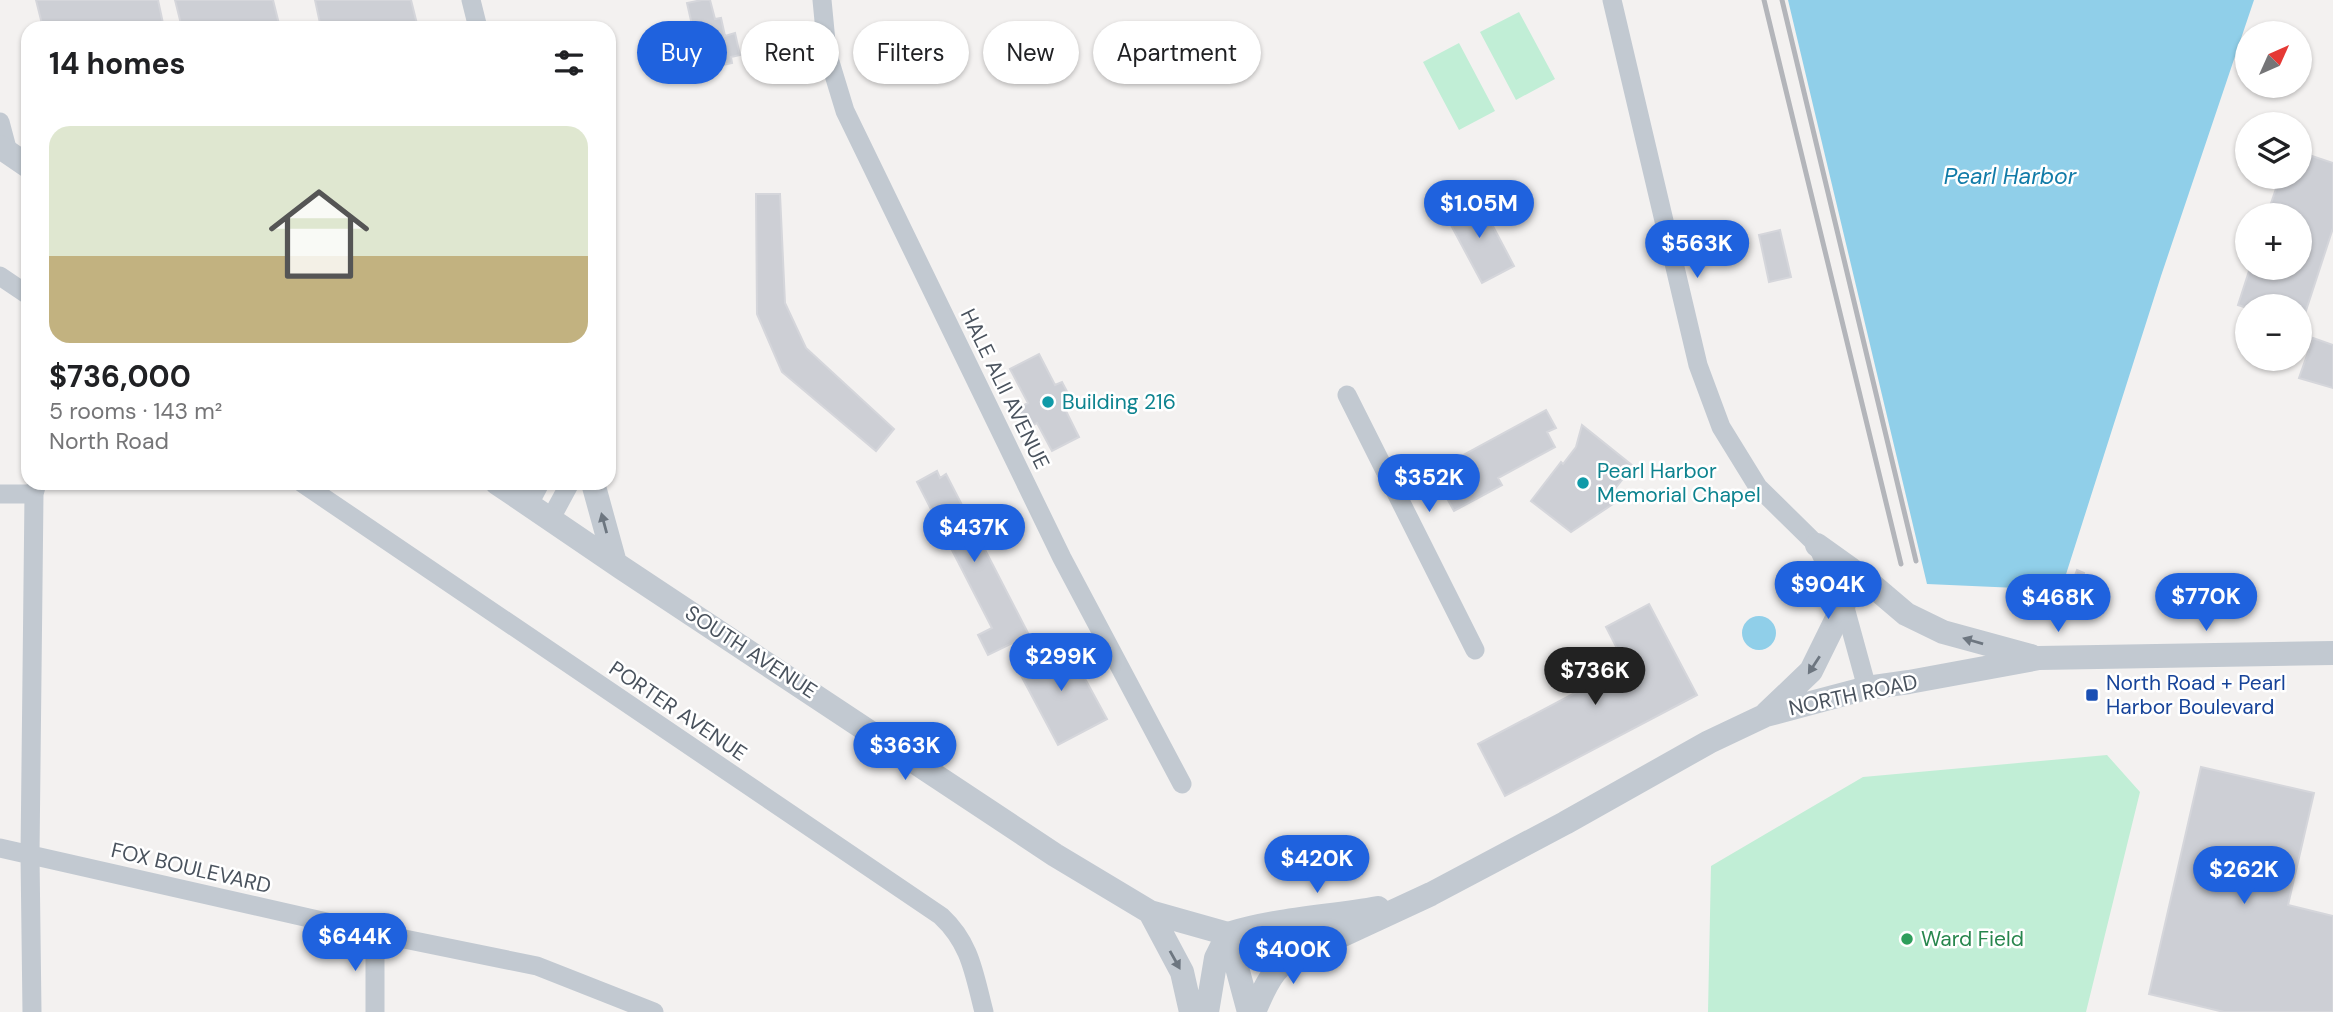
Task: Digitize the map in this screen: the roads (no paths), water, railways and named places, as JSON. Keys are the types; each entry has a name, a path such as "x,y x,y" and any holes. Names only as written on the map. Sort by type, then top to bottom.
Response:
{"street":[{"path":"471,0 476,21"},
{"name":"HALE ALII AVENUE","path":"822,0 827,52 845,111 1062,558 1182,784"},
{"path":"1612,0 1698,365 1721,427 1758,487 1817,545 1866,579 1906,614 1943,632 2039,658"},
{"path":"0,122 12,155"},
{"path":"0,276 21,290"},
{"path":"1347,395 1475,650"},
{"path":"0,494 24,490"},
{"path":"32,1012 30,855 36,490"},
{"name":"PORTER AVENUE","path":"312,490 941,916 957,933 968,953 984,1012"},
{"path":"550,520 566,490"},
{"path":"595,490 615,563"},
{"name":"SOUTH AVENUE","path":"534,494 550,520 1055,855 1150,912 1228,934"},
{"path":"1817,545 1844,604 1867,688"},
{"path":"1766,715 1811,671 1844,604"},
{"name":"NORTH ROAD","path":"1228,934 1250,947 1313,944 1334,939 1418,900 1565,823 1709,742 1766,715 1867,688 2039,658 2333,653"},
{"name":"FOX BOULEVARD","path":"0,848 375,933 537,966 654,1012"},
{"name":"NORTH ROAD","path":"1228,934 1256,925 1333,917 1418,900"},
{"path":"1150,912 1182,972 1191,1012"},
{"path":"374,1012 375,933"},
{"path":"1208,1012 1216,958 1228,934"},
{"path":"1228,934 1248,1012"},
{"path":"1254,1012 1271,977 1287,958 1313,944"}],"water":[{"name":"Pearl Harbor","path":"1788,0 2254,0 2247,21 2235,21 2235,56 2161,276 2061,590 1927,584"},
{"path":"1759,616 1771,621 1776,633 1771,645 1759,650 1747,645 1742,633 1747,621"}],"railway":[{"path":"1764,0 1901,564"},
{"path":"1782,0 1916,561"}],"place":[{"name":"Building 216","path":"1048,402"},
{"name":"Pearl Harbor Memorial Chapel","path":"1583,483"},
{"name":"North Road + Pearl Harbor Boulevard","path":"2092,695"},
{"name":"Ward Field","path":"1907,939"}]}
